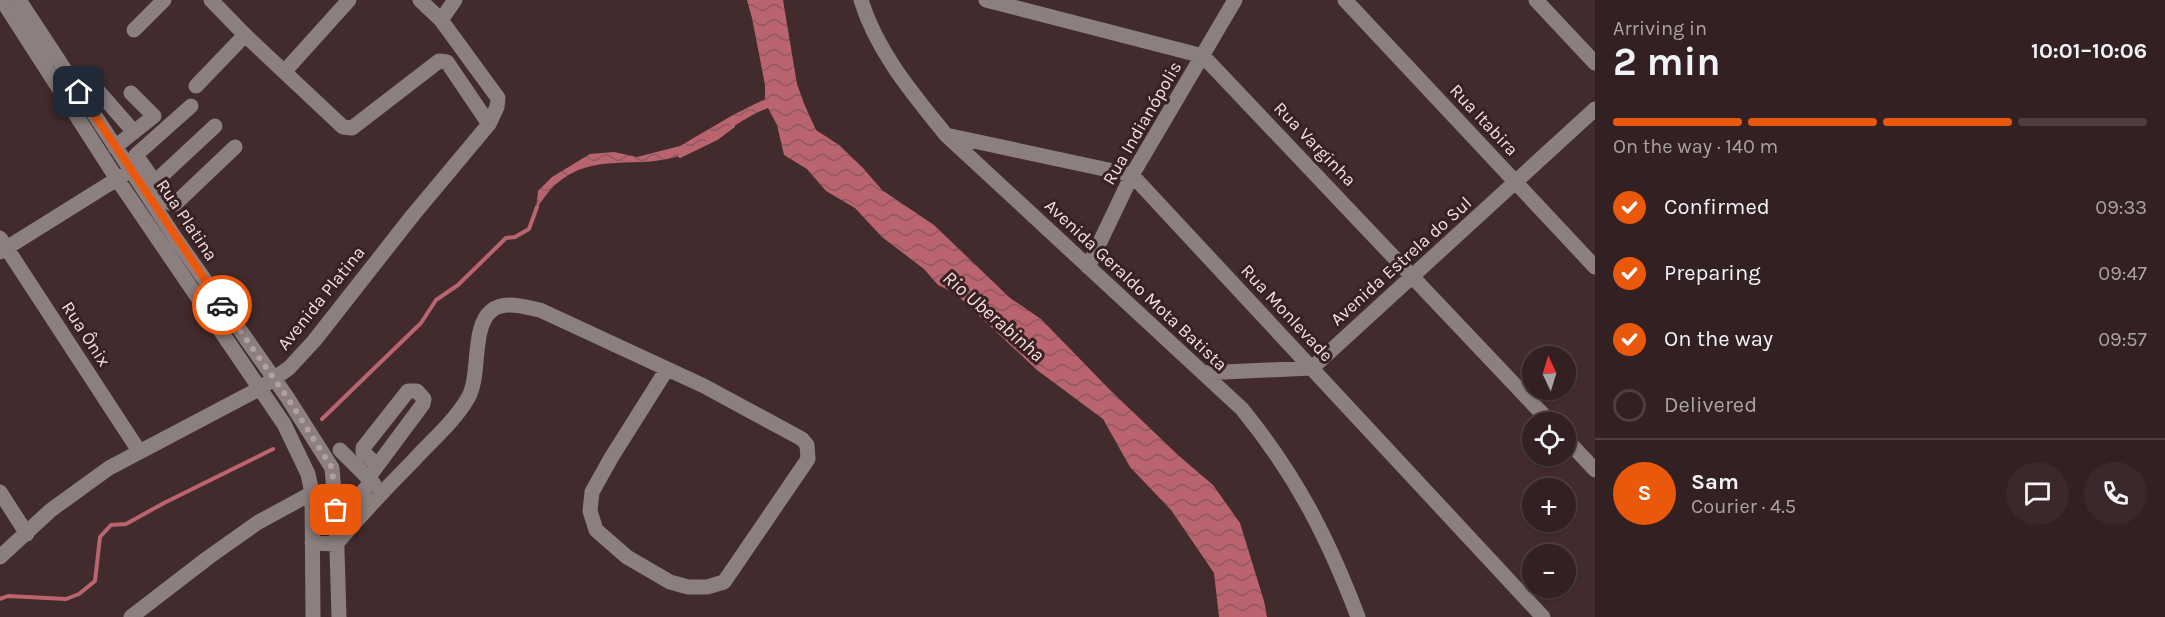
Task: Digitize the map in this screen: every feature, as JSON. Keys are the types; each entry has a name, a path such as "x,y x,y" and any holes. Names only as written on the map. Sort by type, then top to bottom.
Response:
{"street":[{"name":"Rua Platina","path":"2,0 117,179 287,431 308,474 312,493 313,617"},
{"name":"Rua Platina","path":"19,0 130,170 303,422 332,468 336,510 339,617"},
{"path":"134,30 164,0"},
{"path":"285,71 349,0"},
{"path":"420,0 441,20 498,98 497,107 489,124"},
{"path":"441,20 455,0"},
{"name":"Avenida Geraldo Mota Batista","path":"861,0 887,56 905,84 946,135 1242,409 1270,442 1297,484 1339,567 1358,617"},
{"path":"986,0 1203,56"},
{"name":"Rua Indianópolis","path":"1088,267 1132,175 1235,0"},
{"name":"Rua Itabira","path":"1345,0 1595,267"},
{"path":"1536,0 1595,63"},
{"path":"216,2 245,35 343,127 352,128 439,61 447,62 489,124"},
{"path":"196,86 245,35"},
{"name":"Rua Varginha","path":"1203,56 1541,412"},
{"path":"85,76 134,132"},
{"path":"131,93 166,128"},
{"path":"191,105 135,155 170,203 175,204 235,147"},
{"name":"Avenida Estrela do Sul","path":"1312,368 1595,109"},
{"path":"115,147 154,116"},
{"name":"Avenida Platina","path":"0,557 51,510 109,468 259,389 289,368 314,341 406,223 489,124"},
{"path":"154,180 157,180 214,126"},
{"path":"946,135 1132,175"},
{"path":"2,246 130,170"},
{"name":"Rua Monlevade","path":"1132,175 1543,617"},
{"name":"Rua Ônix","path":"2,246 139,452"},
{"path":"336,510 359,497 454,417 470,396 483,324 489,313 500,306 540,310 704,386 802,439 807,446 808,459 724,582 707,587 688,587 670,582 627,557 596,530 590,511 592,492 667,369"},
{"path":"1203,373 1312,368"},
{"path":"312,543 336,544 374,484 377,465 423,404 424,399 417,391 408,391 363,448 363,452 377,465"},
{"path":"340,450 374,484"},
{"path":"1576,450 1595,470"},
{"path":"0,492 27,534"},
{"path":"131,617 209,556 257,523 312,493"}],"water":[{"name":"Rio Uberabinha","path":"747,0 783,0 797,84 816,130 839,145 882,190 934,225 1010,298 1041,319 1111,391 1213,485 1240,523 1267,617 1219,617 1214,573 1171,510 1130,467 1103,419 1037,370 955,293 938,285 924,269 882,237 855,208 826,191 807,169 784,155 777,125 768,108 745,119 691,152 679,156 647,162 600,164 570,174 553,187 536,209 538,191 552,177 590,154 614,152 637,157 680,146 765,99 765,85"}],"waterway":[{"path":"680,156 717,138 733,126"},
{"path":"322,419 421,323 436,300 458,285 506,238 515,237 529,229 537,207"},
{"path":"0,599 8,596 66,599 79,594 95,581 100,537 111,525 126,524 273,449"}],"way so far":[{"path":"222,305 287,397 332,468 336,510"}],"route":[{"path":"79,92 222,305"}]}
